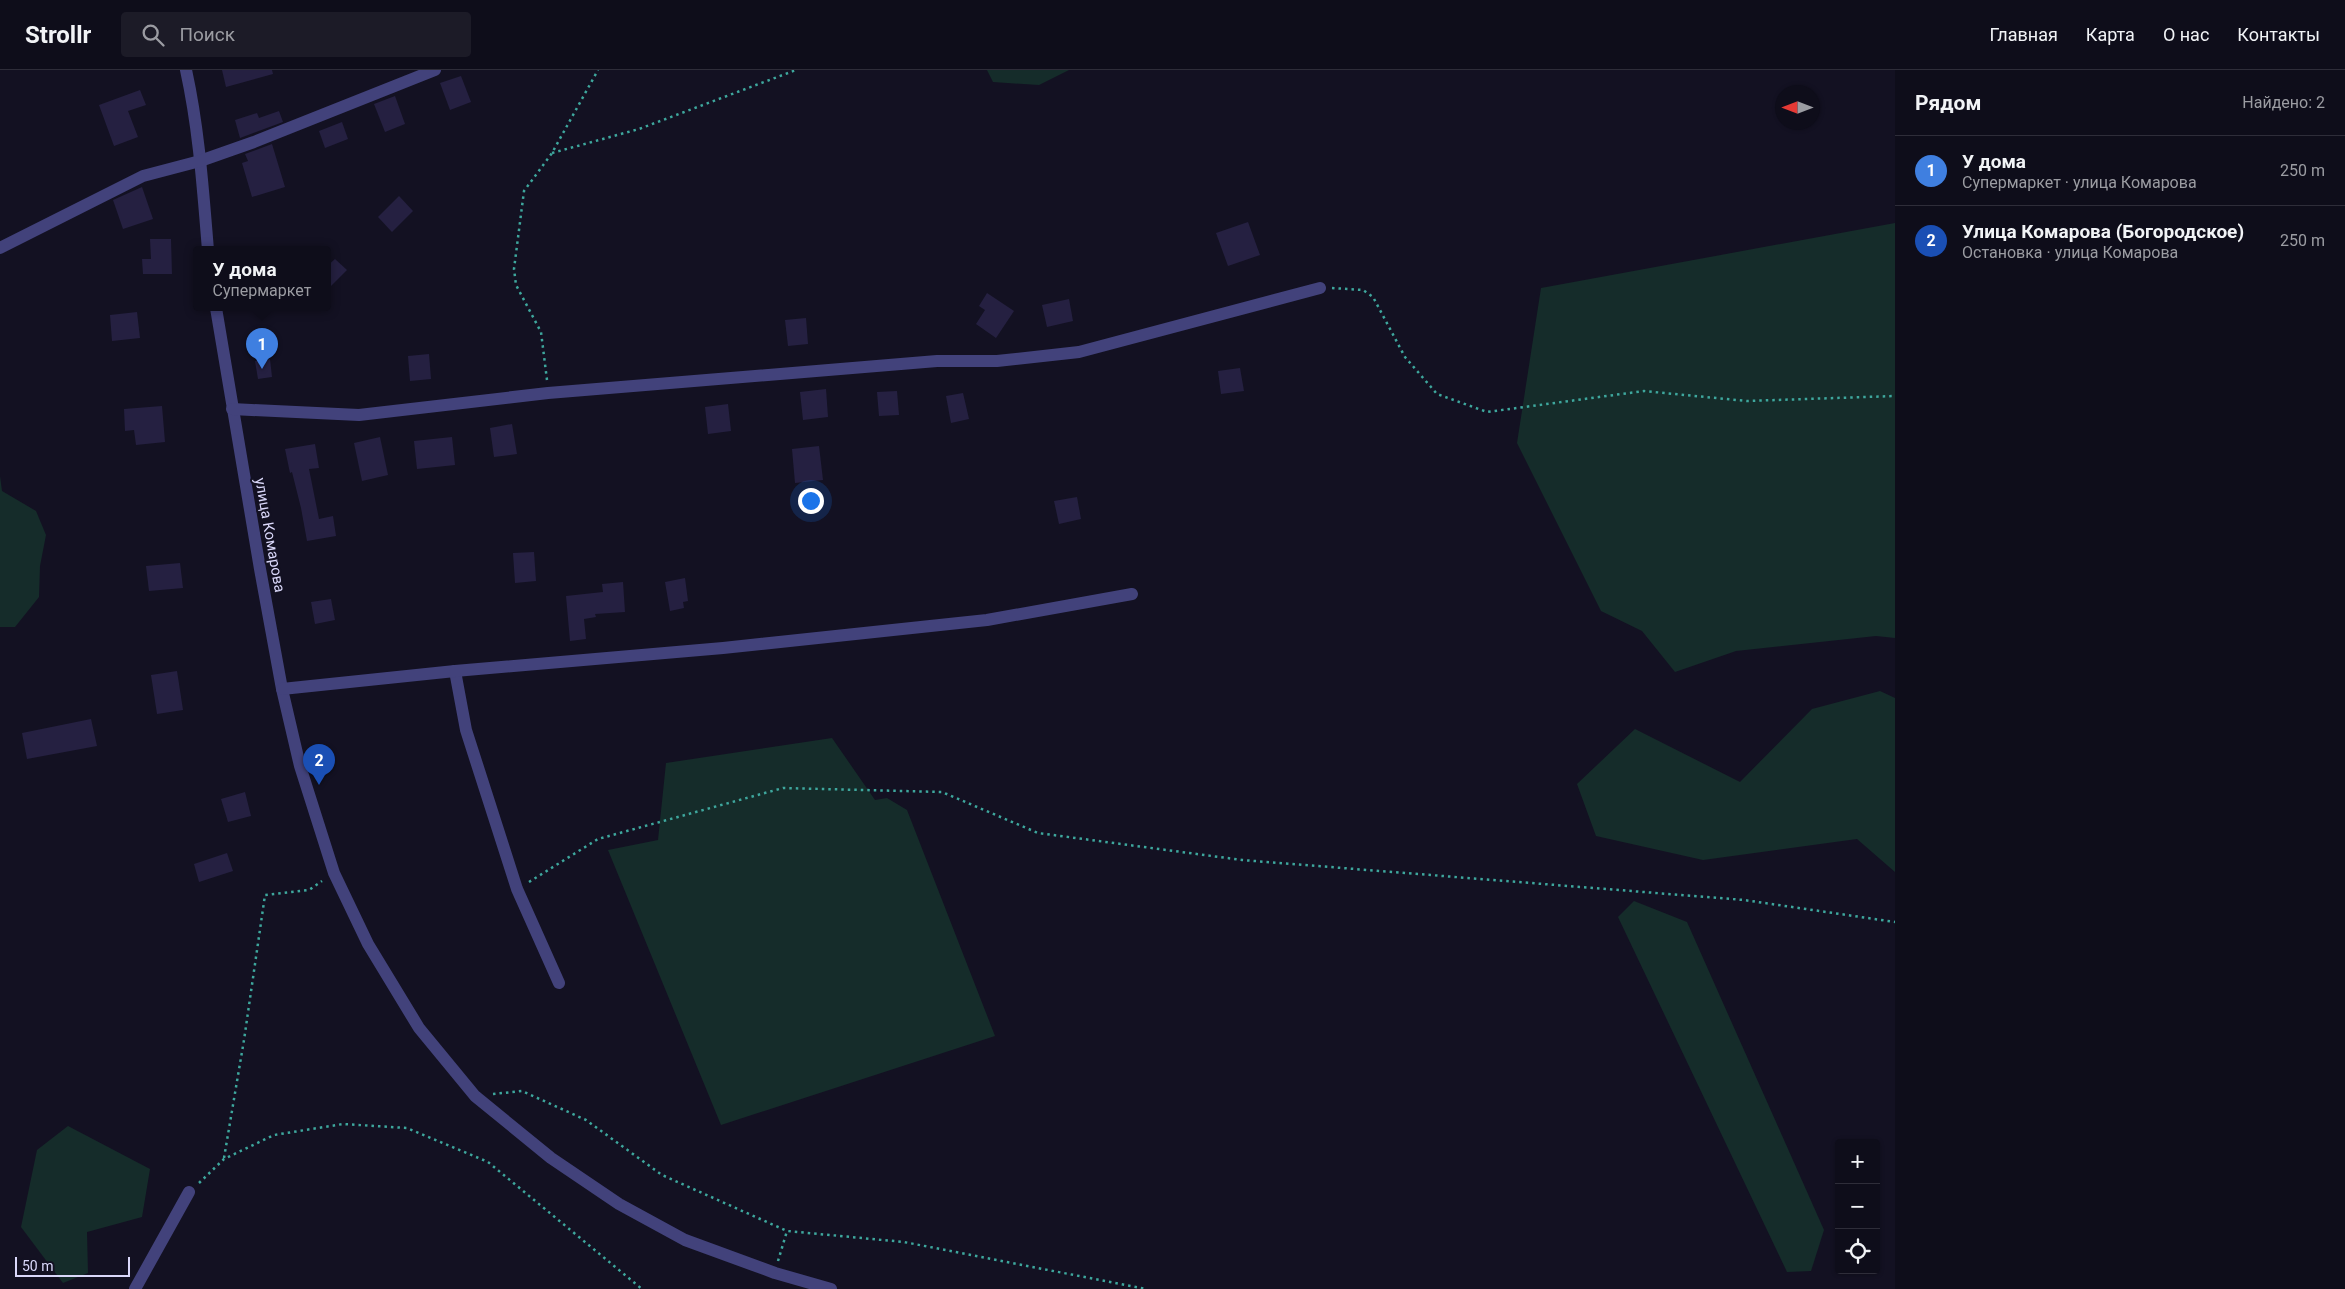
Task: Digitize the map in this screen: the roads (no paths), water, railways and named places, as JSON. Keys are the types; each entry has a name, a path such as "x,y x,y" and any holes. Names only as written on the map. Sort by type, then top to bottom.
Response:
{"street":[{"path":"186,70 193,102 208,246"},
{"path":"0,248 143,176 200,161 254,142 434,70"},
{"path":"232,409 360,415 548,393 937,362 997,361 1079,352 1320,288"},
{"name":"улица Комарова","path":"216,311 282,689 300,766 334,873 368,944 419,1028 475,1096 552,1158 618,1204 685,1240 775,1273 831,1289"},
{"path":"282,689 455,671 724,648 987,620 1132,594"},
{"path":"455,671 466,730 517,889 559,983"},
{"path":"135,1289 189,1192"}],"place":[{"name":"У дома","path":"262,369"},
{"name":"Улица Комарова (Богородское)","path":"319,785"}]}
